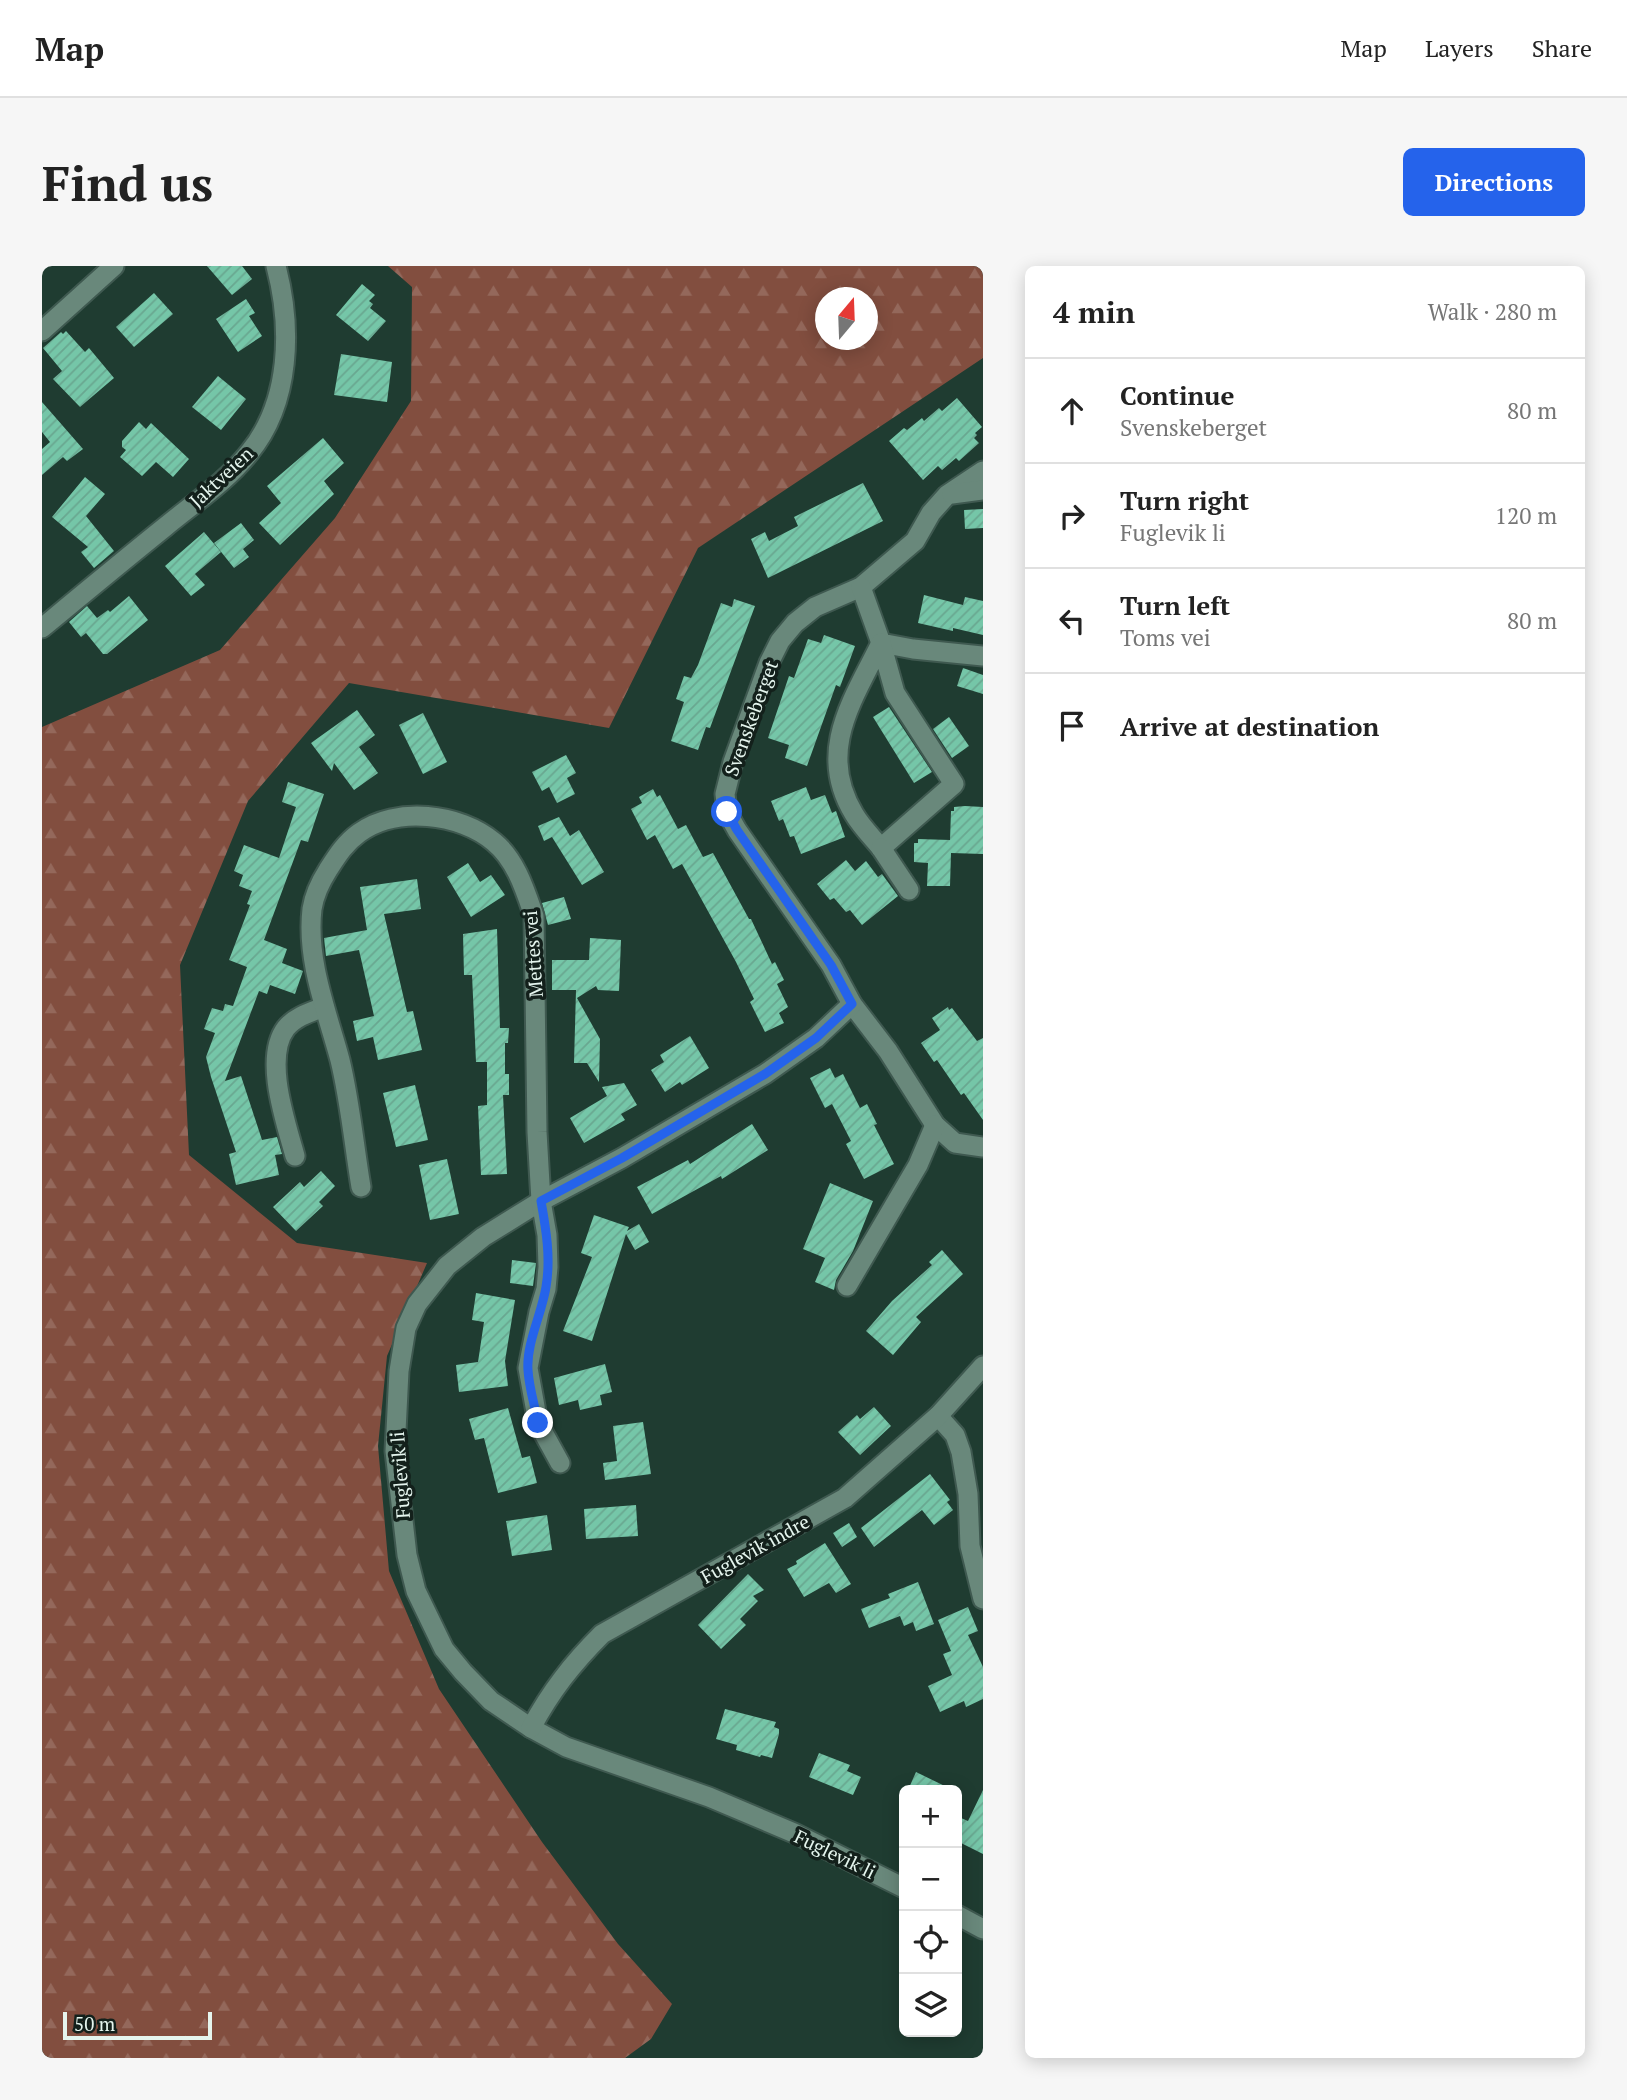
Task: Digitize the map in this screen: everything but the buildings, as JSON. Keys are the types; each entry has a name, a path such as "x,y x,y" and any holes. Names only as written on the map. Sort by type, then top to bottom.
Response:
{"street":[{"path":"42,331 114,266"},
{"name":"Jaktveien","path":"42,628 232,472 260,439 275,409 284,372 284,297 276,266"},
{"name":"Svenskeberget","path":"983,471 947,495 931,513 915,541 860,587 815,607 795,623 780,641 768,663 724,794 727,812 737,830 831,965 852,1004 888,1051 935,1125 955,1143 983,1147"},
{"path":"947,495 983,490"},
{"path":"860,587 881,643 895,694 954,783 881,848"},
{"path":"881,643 983,656"},
{"path":"881,643 848,710 839,736 836,762 842,790 854,814 881,848 908,890"},
{"name":"Mettes vei","path":"361,1186 340,1063 324,1007 311,939 312,907 322,880 342,849 360,832 390,820 424,817 454,820 494,842 510,859 534,916 541,1201 547,1236 548,1267 546,1289 528,1368 538,1423 560,1463"},
{"name":"Fuglevik li","path":"852,1004 816,1038 765,1074 622,1158 541,1201 483,1237 447,1266 417,1304 406,1328 398,1371 395,1451 407,1555 416,1591 444,1649 491,1701 531,1728 566,1747 709,1797 793,1833 899,1886"},
{"path":"295,1156 276,1071 278,1042 287,1027 298,1017 324,1007"},
{"path":"847,1286 918,1165 935,1125"},
{"name":"Fuglevik indre","path":"531,1728 550,1693 576,1659 602,1634 845,1498 938,1416 983,1366"},
{"path":"938,1416 955,1435 961,1452 968,1494 970,1546 983,1599"},
{"path":"962,1918 983,1929"}],"green space":[{"path":"388,266 983,266 983,358 698,548 609,728 349,683 248,801 180,965 189,1155 297,1243 427,1263 387,1356 378,1446 389,1571 439,1689 542,1842 618,1944 672,2004 651,2039 625,2058 42,2058 42,727 220,650 335,518 411,401 412,287"}],"route":[{"path":"538,1423 528,1368 546,1289 548,1267 547,1236 541,1201 622,1158 765,1074 816,1038 852,1004 831,965 727,812"}]}
